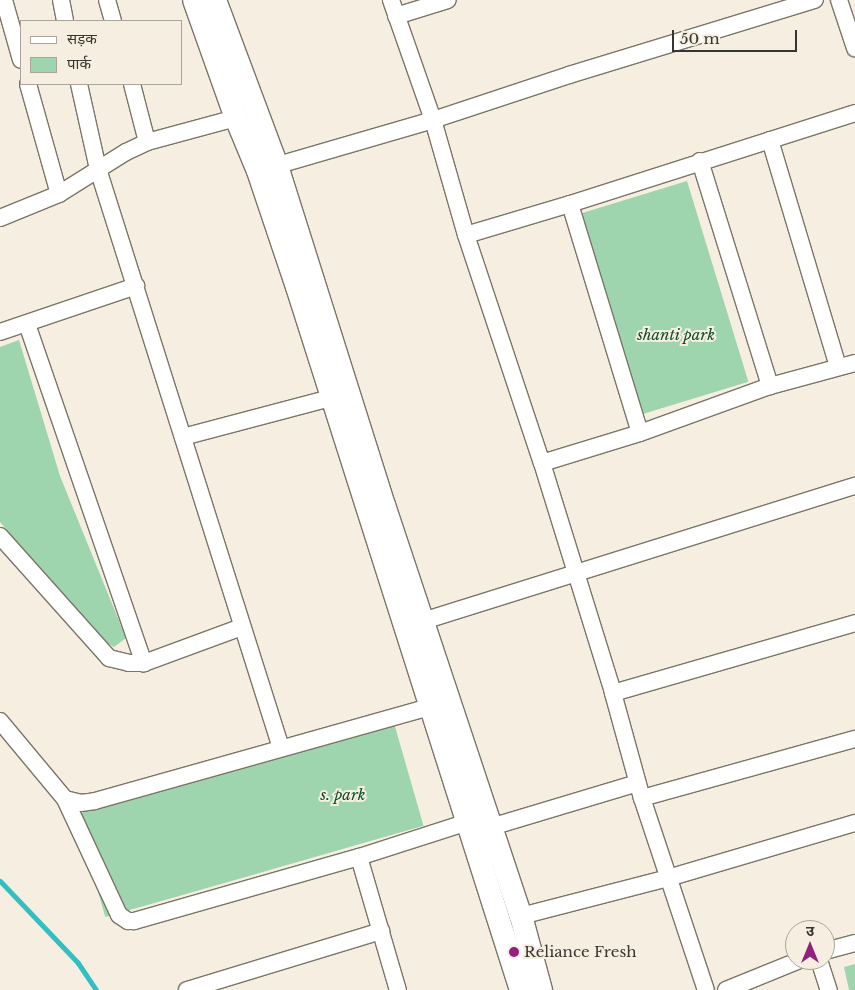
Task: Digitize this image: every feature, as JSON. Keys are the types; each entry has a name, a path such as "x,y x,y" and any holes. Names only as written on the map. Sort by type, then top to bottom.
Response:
{"street":[{"path":"61,0 65,20"},
{"path":"107,0 113,20"},
{"path":"194,0 236,118 267,168"},
{"path":"215,0 267,168 440,704 491,827 520,916 541,990"},
{"path":"448,0 393,8 433,120 466,235 542,463 574,573 613,693 640,791 706,990"},
{"path":"267,168 433,120 569,75 815,0"},
{"path":"839,0 855,48"},
{"path":"4,1 20,57"},
{"path":"28,85 59,194"},
{"path":"79,85 98,169 281,748"},
{"path":"132,85 148,142"},
{"path":"466,235 570,204 855,113"},
{"path":"0,218 59,194 98,169 148,142 236,118"},
{"path":"770,140 838,367"},
{"path":"700,161 770,386"},
{"path":"570,204 640,434"},
{"path":"0,332 136,286"},
{"path":"27,324 144,663"},
{"path":"542,463 640,434 770,386 855,363"},
{"path":"183,436 340,396"},
{"path":"340,396 423,621 440,704 468,822 521,990"},
{"path":"423,621 855,486"},
{"path":"0,536 109,658 129,664 144,663 242,627"},
{"path":"613,693 855,623"},
{"path":"64,799 81,803 95,801 440,704"},
{"path":"0,721 64,799 119,915 128,921 134,921 359,857 468,822"},
{"path":"491,827 855,739"},
{"path":"520,916 668,878 855,823"},
{"path":"359,857 398,990"},
{"path":"187,990 381,931"},
{"path":"835,948 855,943"},
{"path":"726,990 785,966"},
{"path":"822,970 829,990"}],"green space":[{"name":"shanti park","path":"687,181 748,382 641,415 580,214"},
{"path":"19,340 60,476 126,638 114,647 99,638 0,522 0,347"},
{"name":"s. park","path":"394,723 423,826 105,917 76,814"},
{"path":"855,964 855,990 849,990 844,967"}],"waterway":[{"path":"0,881 78,963 96,990"}],"place":[{"name":"Reliance Fresh","path":"514,952"}]}
